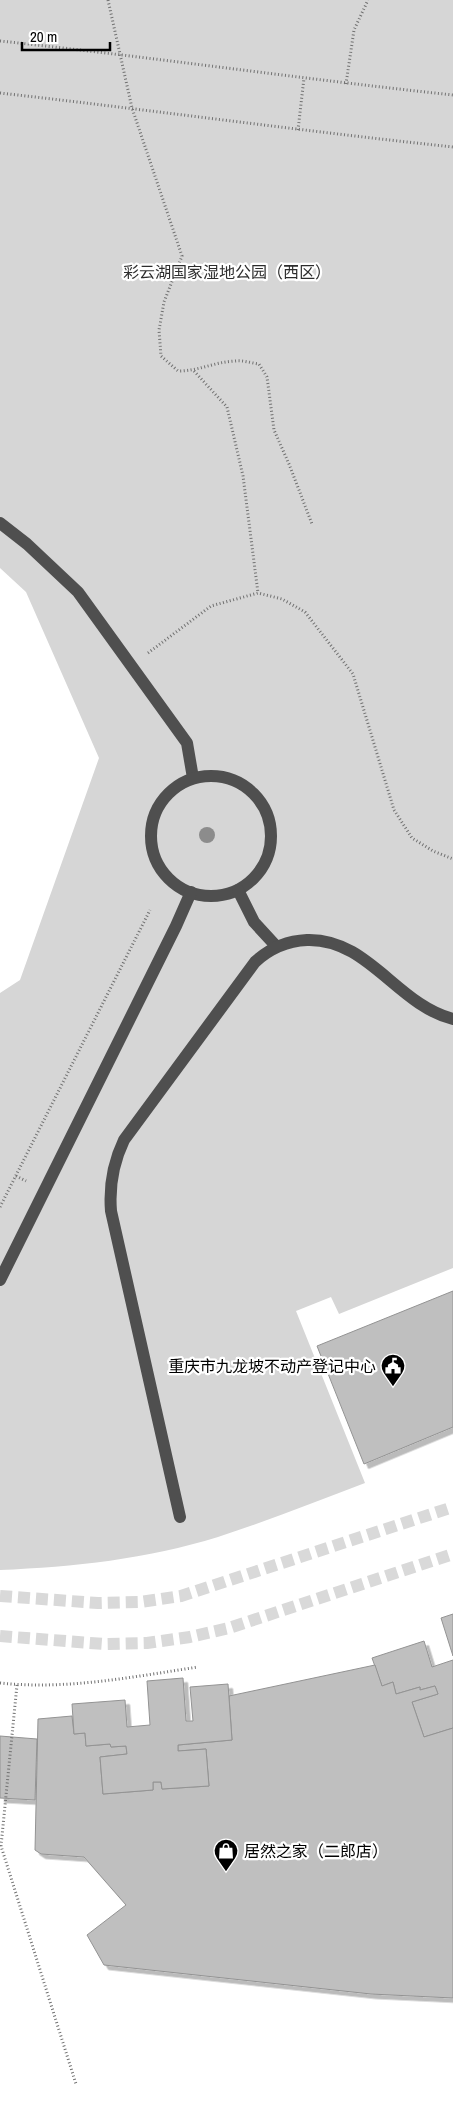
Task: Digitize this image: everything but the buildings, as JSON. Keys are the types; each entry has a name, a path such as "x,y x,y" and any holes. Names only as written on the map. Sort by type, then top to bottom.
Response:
{"lane":[{"path":"0,523 27,544 78,592 187,743 193,778"},
{"path":"212,775 231,779 248,788 261,803 269,821 271,842 266,861 254,878 238,890 218,896 205,896 179,887 164,874 154,856 150,837 153,818 162,800 176,786 193,778 212,775"},
{"path":"238,890 254,922 276,946"},
{"path":"0,1280 168,944 192,892"},
{"path":"180,1517 111,1211 112,1174 117,1156 130,1132 255,962 268,950 276,946 311,940 338,944 351,950 433,1012 453,1019"}],"path":[{"path":"108,0 132,108 182,256 164,302 159,330 161,356 178,371 194,371 214,364 237,360 259,364 267,377 274,430 290,464 312,524"},
{"path":"346,84 354,30 368,0"},
{"path":"0,41 121,54 346,84 453,95"},
{"path":"298,130 304,78"},
{"path":"0,93 453,147"},
{"path":"194,371 227,407 243,476 258,593"},
{"path":"132,666 211,606 258,593 282,599 305,612 353,674 394,810 412,838 433,851 453,858"},
{"path":"0,1207 150,910"},
{"path":"0,1683 54,1686 96,1683 198,1667"},
{"path":"17,1685 1,1846 76,2084"}],"green space":[{"name":"彩云湖国家湿地公园（西区）","path":"0,0 453,0 453,1268 339,1314 331,1297 296,1311 365,1483 255,1524 191,1545 110,1561 0,1570 0,993 20,980 99,758 26,592 0,568"}],"tunnel":[{"path":"0,1596 98,1603 140,1602 181,1596 453,1507"},
{"path":"0,1636 104,1644 147,1643 190,1637 229,1628 453,1554"}],"place":[{"name":"重庆市九龙坡不动产登记中心","path":"393,1387"},
{"name":"居然之家（二郎店）","path":"226,1872"}]}
